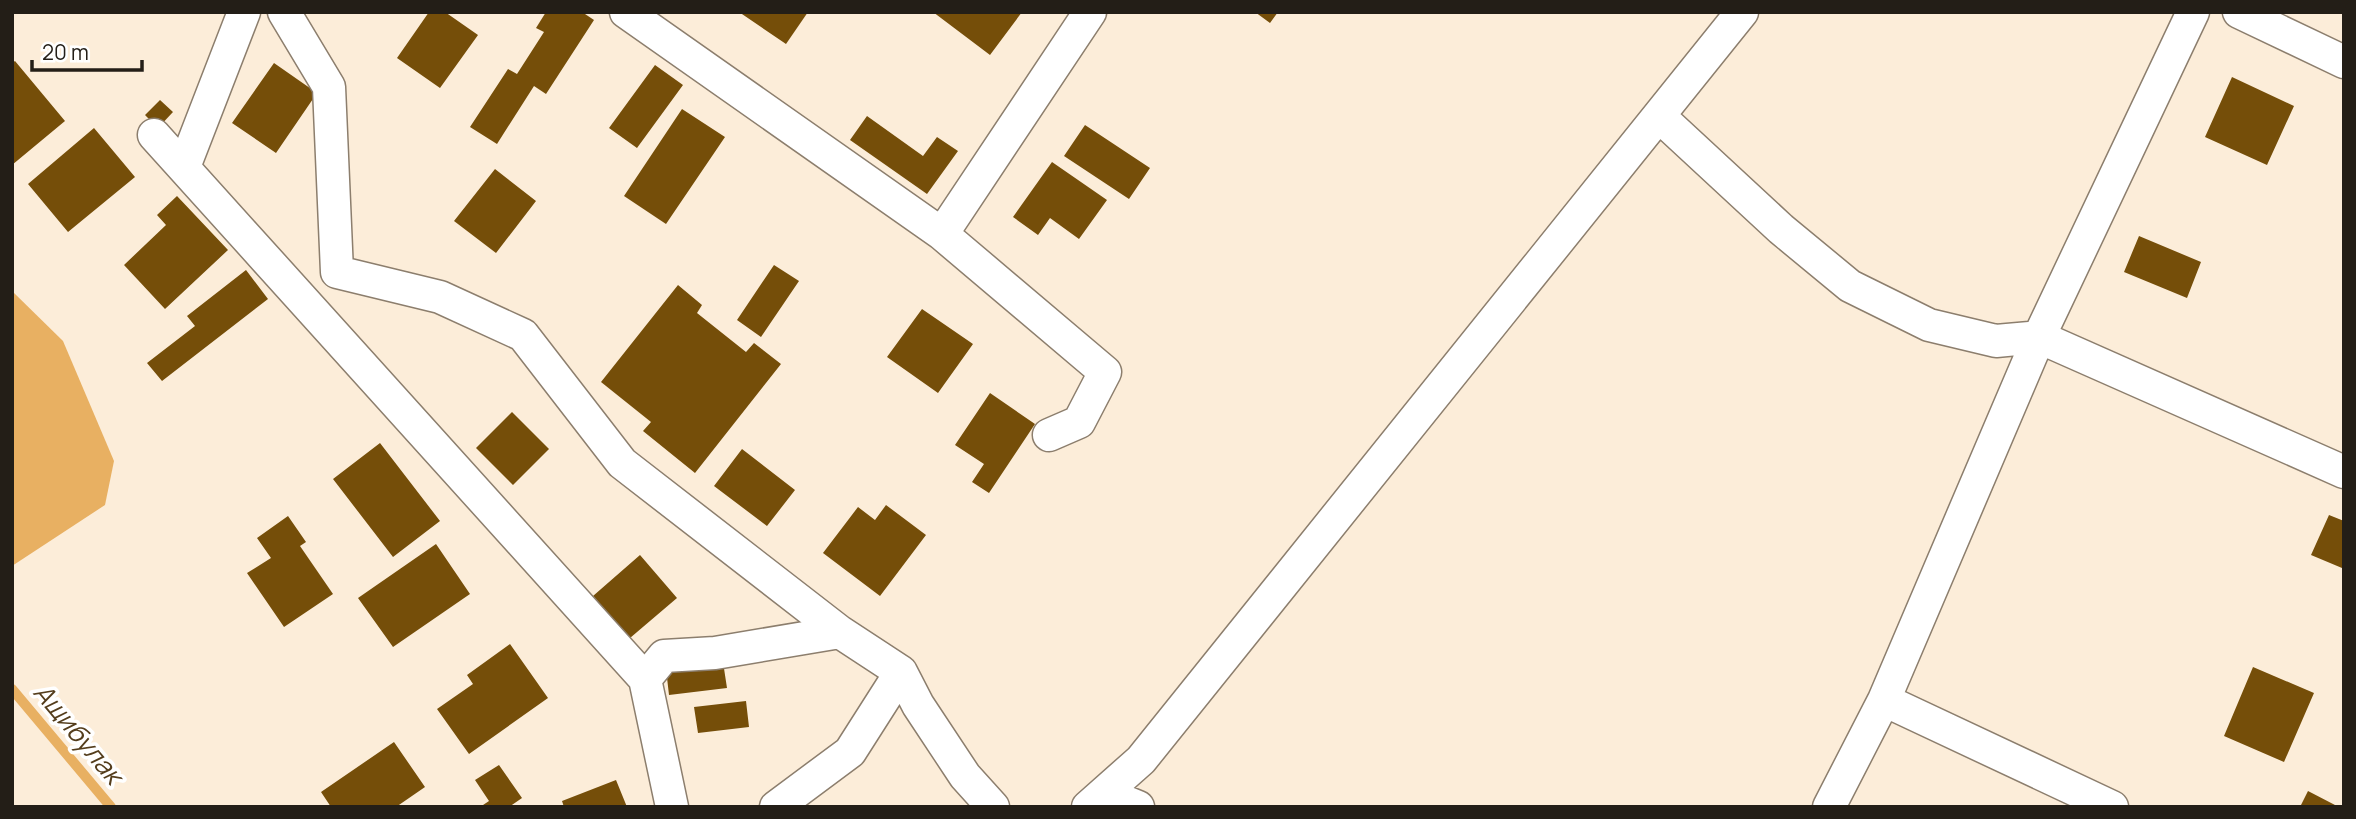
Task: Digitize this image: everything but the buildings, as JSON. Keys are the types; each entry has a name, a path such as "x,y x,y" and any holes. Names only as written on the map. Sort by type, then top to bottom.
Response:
{"street":[{"path":"184,167 244,12"},
{"path":"284,12 329,87 337,272 440,297 523,335 622,463 840,632 901,672 918,705 965,776 993,807"},
{"path":"625,12 942,234 1105,372 1079,422 1049,435"},
{"path":"942,234 1090,12"},
{"path":"1096,800 1140,760 1742,12"},
{"path":"1829,807 1884,700 2039,337 2193,12"},
{"path":"2239,12 2344,62"},
{"path":"1659,116 1782,229 1850,286 1929,325 1996,341 2039,337 2344,472"},
{"path":"154,135 645,679 672,807"},
{"path":"645,679 664,656 715,653 840,632"},
{"path":"776,807 850,751 901,672"},
{"path":"1884,700 2112,807"},
{"path":"1096,800 1138,807"}],"shaded area":[{"path":"12,291 63,341 114,461 105,505 12,566"}],"waterway":[{"name":"Ащибулак","path":"12,689 111,807"}]}
